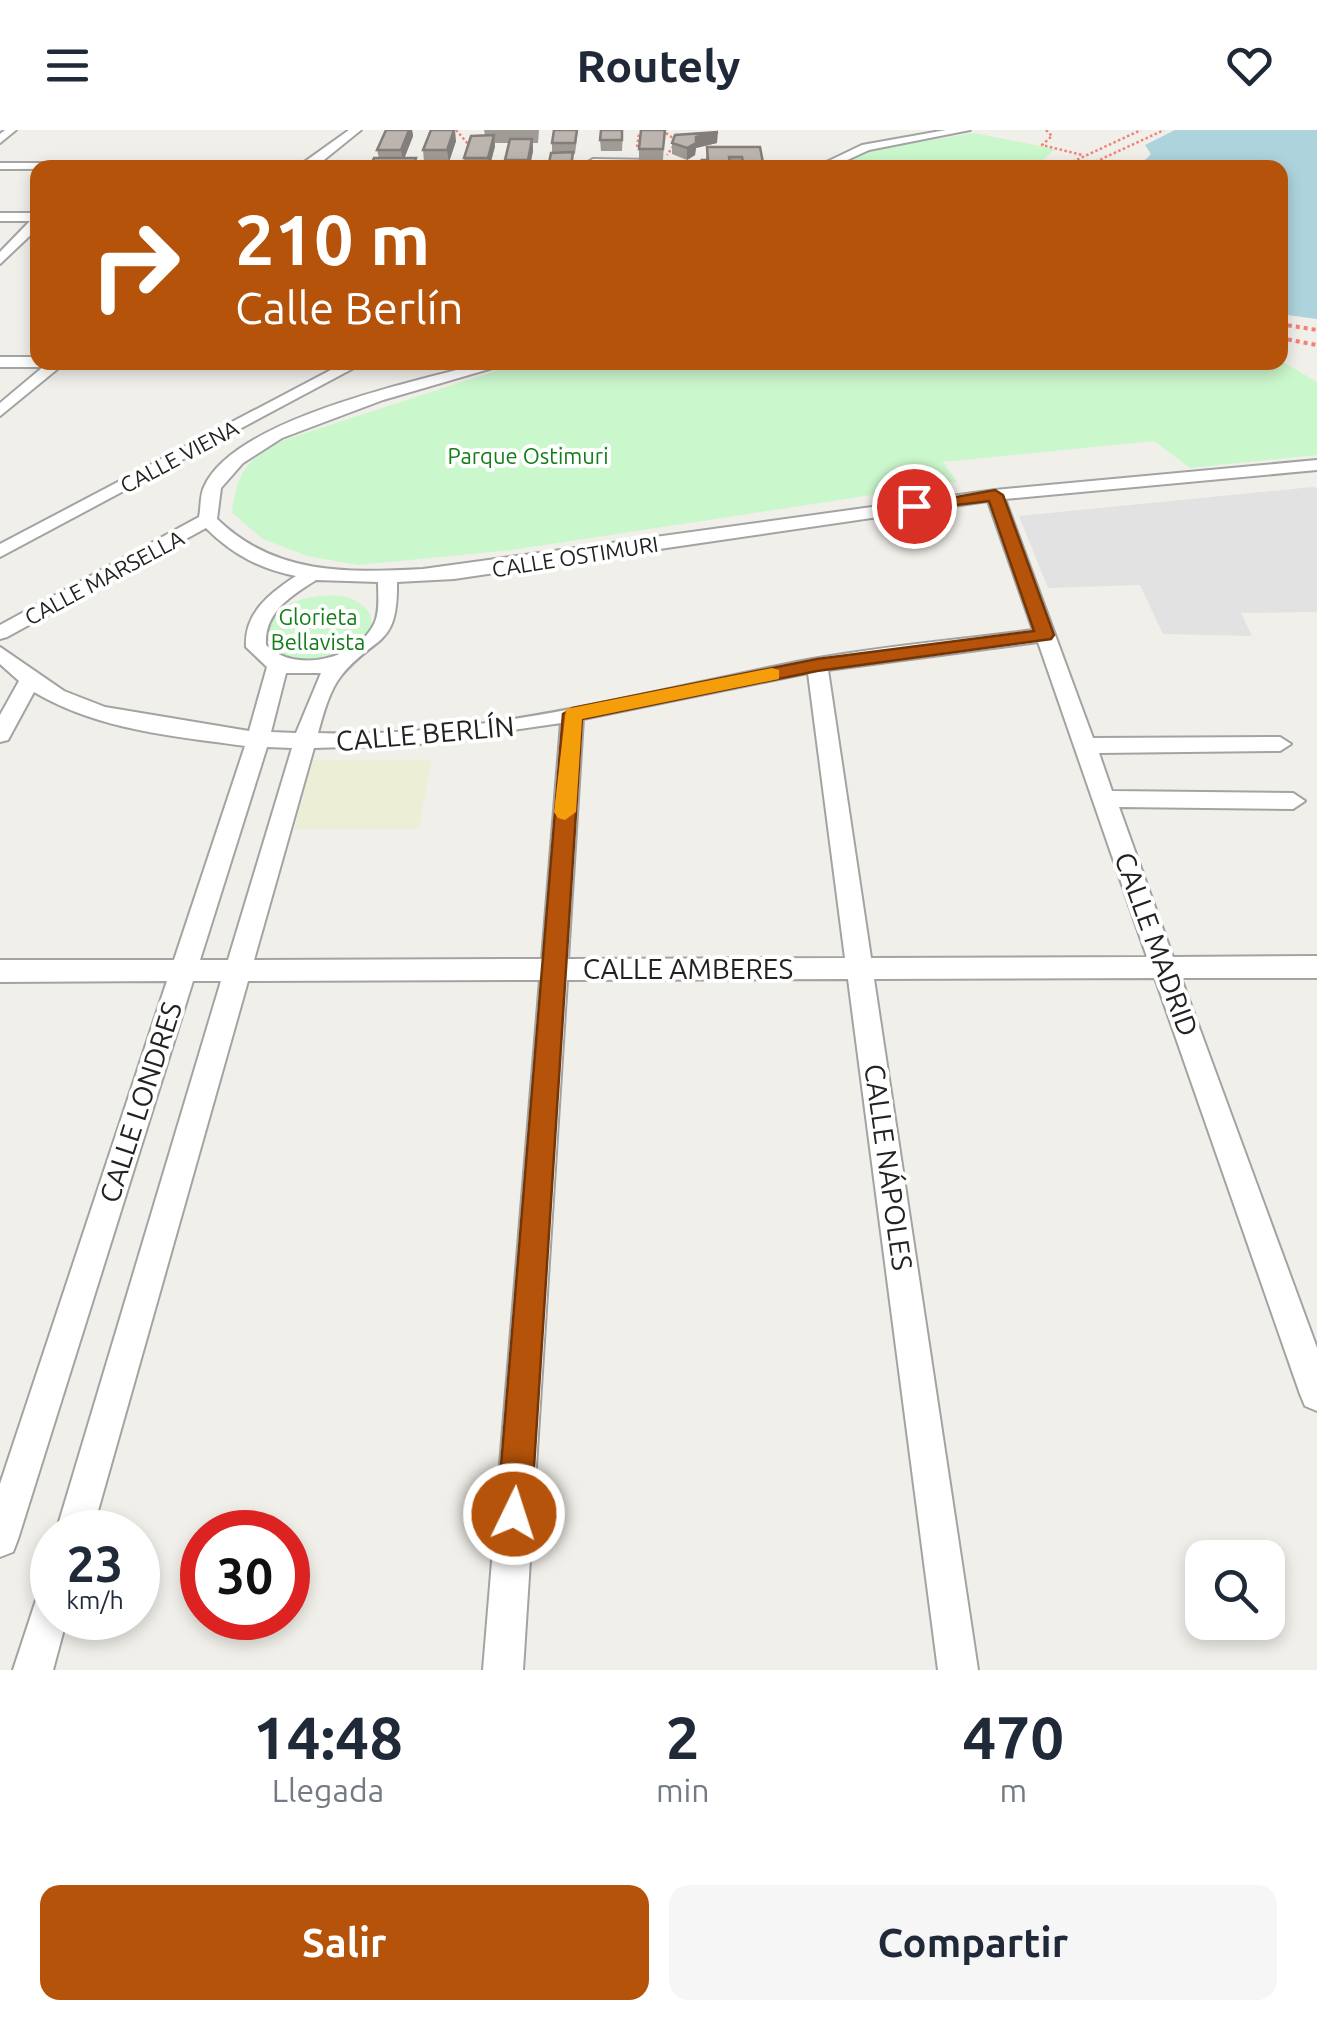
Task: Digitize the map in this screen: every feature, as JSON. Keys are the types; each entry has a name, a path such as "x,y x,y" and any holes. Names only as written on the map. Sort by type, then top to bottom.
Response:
{"street":[{"path":"0,140 11,130"},
{"path":"315,160 356,130"},
{"path":"837,160 866,147 964,130"},
{"path":"293,160 316,140"},
{"path":"0,166 30,166"},
{"path":"0,217 30,219"},
{"path":"0,260 30,228"},
{"path":"0,362 30,362"},
{"path":"0,411 49,370"},
{"name":"CALLE VIENA","path":"0,551 343,370"},
{"path":"208,520 206,501 216,476 265,437 480,370"},
{"path":"244,421 265,437"},
{"name":"CALLE OSTIMURI","path":"208,520 230,543 263,563 314,573 388,576 517,566 797,520 995,495 1317,465"},
{"name":"CALLE MADRID","path":"995,495 1317,1394"},
{"name":"CALLE MARSELLA","path":"0,633 208,520"},
{"path":"314,573 279,598 254,630 261,655 278,664 302,666 345,660"},
{"name":"CALLE LONDRES","path":"80,1510 320,692 345,660 361,651 386,620 388,576"},
{"name":"CALLE BERLÍN","path":"0,653 28,683 108,716 257,743 304,744 454,735 817,665 1045,635"},
{"name":"CALLE LONDRES","path":"0,1540 257,743 278,664"},
{"name":"CALLE NÁPOLES","path":"817,665 958,1670"},
{"path":"0,736 28,683"},
{"path":"503,1670 573,714"},
{"path":"1085,746 1280,744"},
{"path":"1105,799 1293,801"},
{"name":"CALLE AMBERES","path":"0,972 1317,967"},
{"path":"33,1670 42,1640"}],"path":[{"path":"456,130 470,145"},
{"path":"1046,130 1052,136 1042,146 1085,156"},
{"path":"1076,160 1141,130"},
{"path":"1099,160 1164,130"},
{"path":"666,134 677,141"},
{"path":"1288,325 1317,330"},
{"path":"1288,340 1317,345"}],"green space":[{"path":"974,133 1055,149 1043,160 848,160 871,150"},
{"name":"Parque Ostimuri","path":"1288,365 1317,382 1317,455 1190,468 1154,441 943,462 957,482 512,550 358,565 307,556 263,539 232,513 237,486 247,467 287,439 499,370 1288,370"},
{"name":"Glorieta Bellavista","path":"316,596 343,596 365,608 371,622 365,637 349,650 327,659 303,662 281,656 263,640 275,617 293,603"},
{"path":"313,760 431,760 419,829 294,829"}],"shaded area":[{"path":"1317,488 1317,612 1241,613 1252,636 1163,634 1140,585 1048,588 1019,516"}],"water":[{"path":"1175,130 1317,130 1317,319 1288,315 1288,160 1145,160 1151,154 1145,145"}],"building":[{"path":"386,130 409,130 401,150 377,150"},
{"path":"431,130 454,130 447,150 423,150"},
{"path":"554,130 577,130 575,143 552,143"},
{"path":"601,130 622,130 622,140 600,140"},
{"path":"641,130 665,130 663,149 639,149"},
{"path":"718,132 696,137 696,143 687,148 672,143 675,135"},
{"path":"494,135 488,158 464,158 471,136"},
{"path":"510,139 532,139 528,160 505,160"},
{"path":"707,147 760,147 762,160 729,157 730,160 708,160"},
{"path":"573,152 572,160 550,160 551,153"},
{"path":"374,158 416,158 415,160"}],"slow traffic":[{"path":"565,812 573,714 772,674"}],"route":[{"path":"514,1514 573,714 817,665 1045,635 995,495 914,506"}]}
